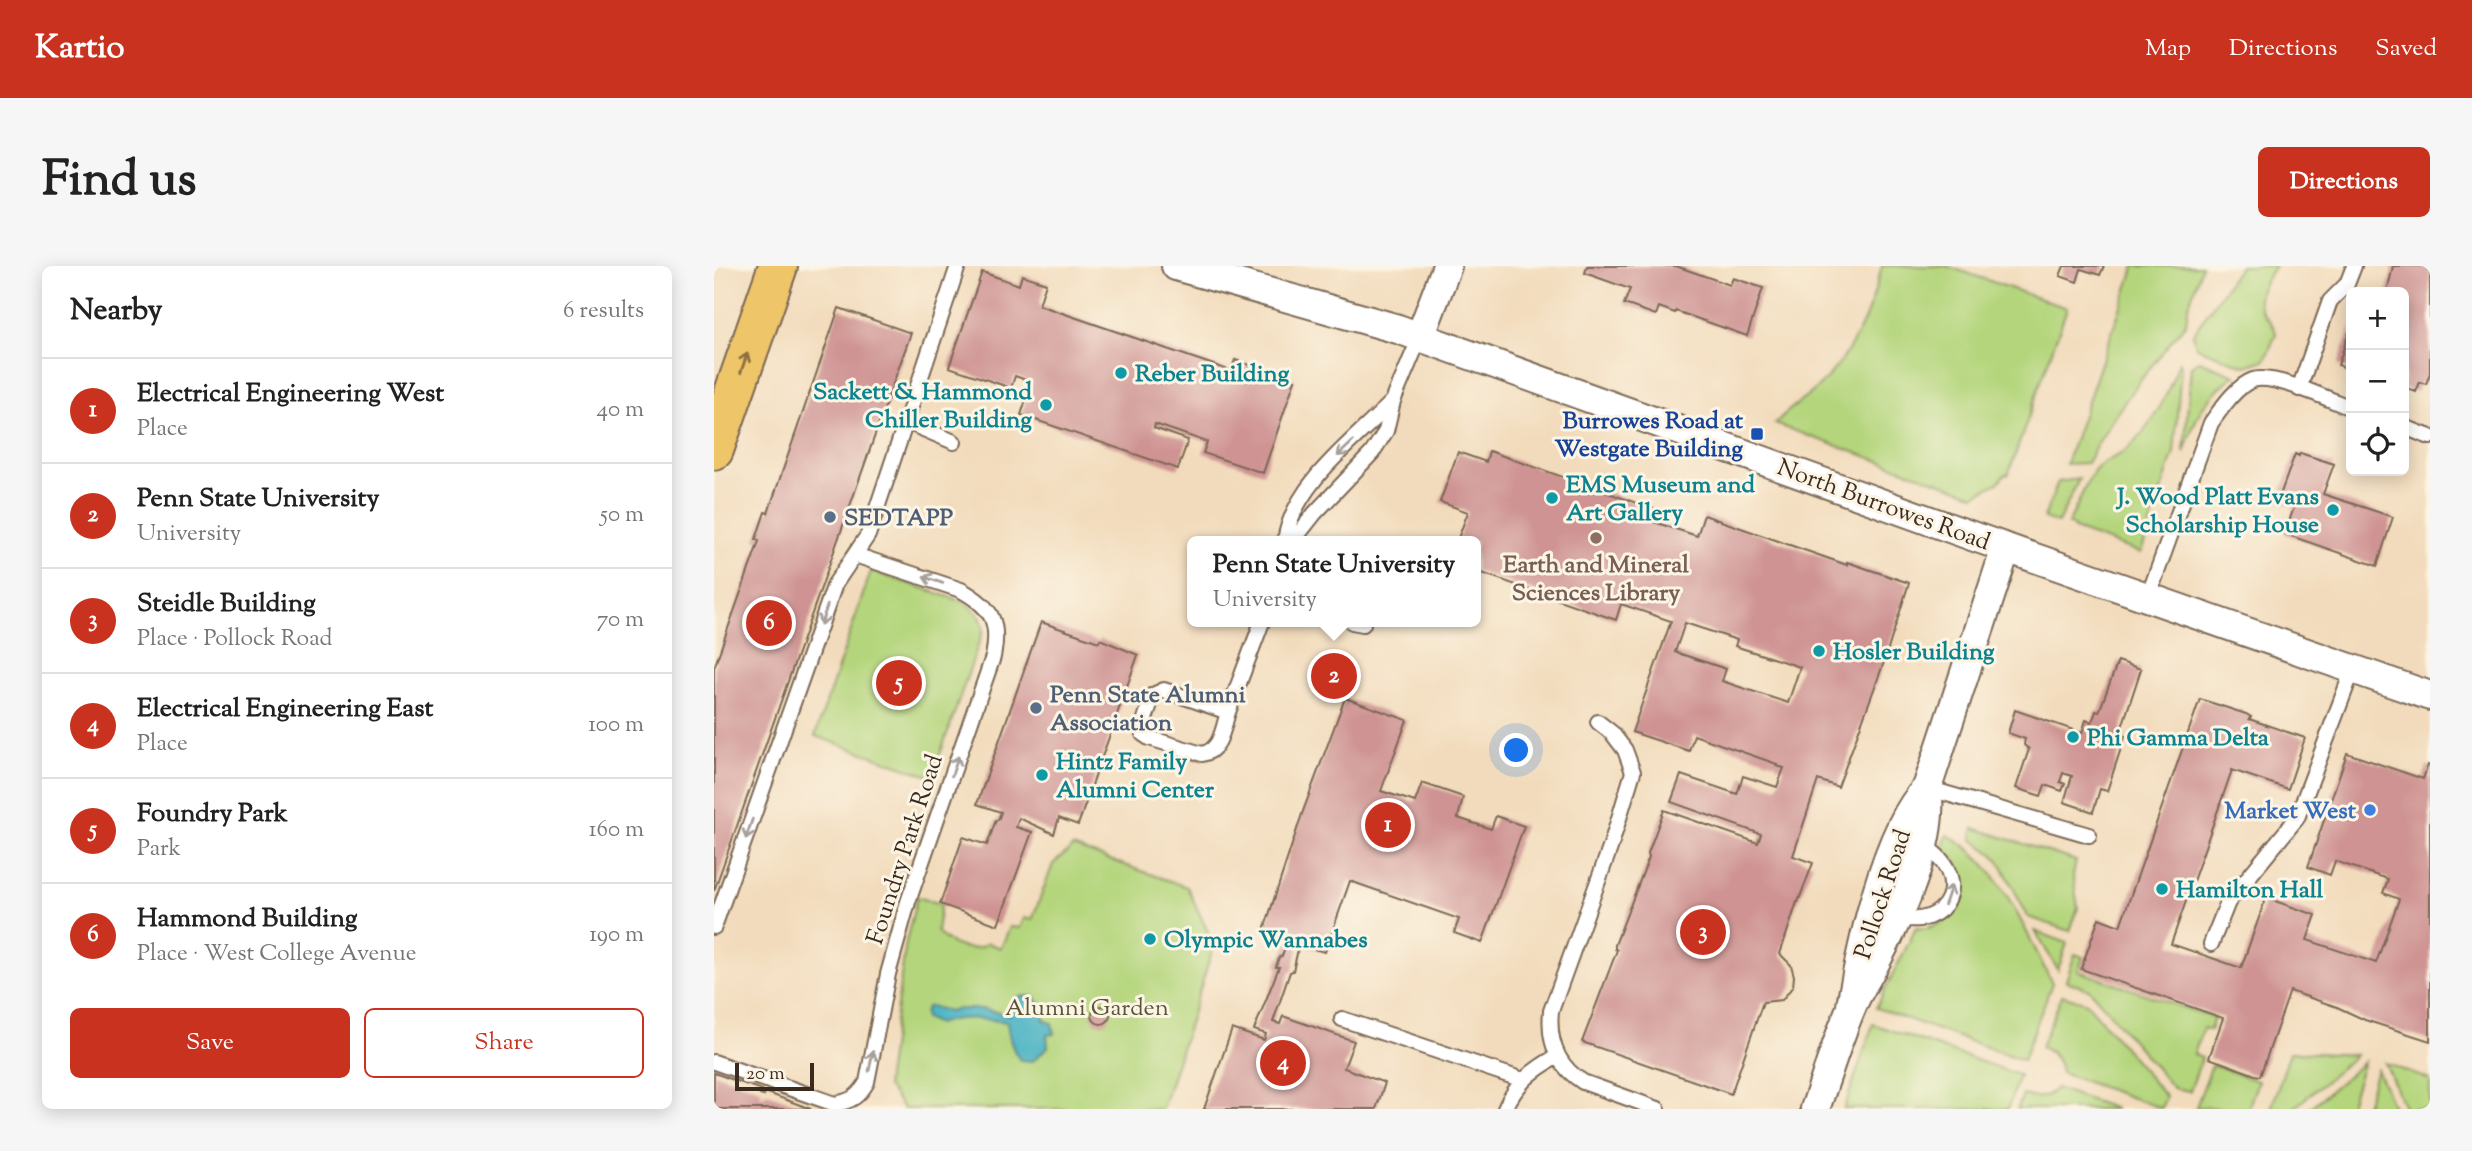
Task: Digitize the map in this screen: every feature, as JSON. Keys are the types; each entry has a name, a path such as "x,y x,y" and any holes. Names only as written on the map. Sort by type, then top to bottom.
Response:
{"main road":[{"path":"714,450 778,266"}],"street":[{"name":"North Burrowes Road","path":"1176,266 1420,337 2006,548 2430,696"},
{"path":"1420,337 1447,266"},
{"name":"Pollock Road","path":"1815,1109 1852,1006 1863,941 1885,913 1922,845 1928,816 1927,788 2006,548"},
{"name":"Pollock Road","path":"1885,913 1899,831 1911,808 1927,788"}],"lane":[{"path":"714,928 835,584 868,535 958,266"},
{"path":"2299,389 2330,302 2347,284 2354,266"},
{"path":"1297,536 1315,513 1373,453 1386,431 1393,401 1420,337"},
{"path":"2148,597 2211,423 2222,407 2251,380 2269,378 2346,406"},
{"path":"1286,536 1295,506 1313,481 1393,401"},
{"path":"907,422 954,442"},
{"path":"2409,429 2430,437"},
{"name":"Foundry Park Road","path":"714,1062 835,1104 851,1101 861,1093 867,1082 888,974 908,902 993,657 995,628 991,615 975,597 855,555"},
{"path":"1228,712 1164,690 1158,691 1153,695 1142,728 1143,734 1202,754 1210,753 1216,748 1260,627"},
{"path":"2211,944 2228,902 2297,818 2353,669"},
{"path":"1598,722 1612,733 1625,750 1633,772 1610,848 1551,1011 1549,1029 1558,1056 1573,1076 1658,1109"},
{"path":"1927,788 2088,835"},
{"path":"1885,913 1911,920 1931,917 1947,904 1952,885 1948,868 1942,859 1922,845"},
{"path":"1342,1019 1523,1080"},
{"path":"1505,1109 1523,1080 1558,1056"}],"green space":[{"path":"1882,266 1947,266 2067,308 2008,475 2005,474 1998,483 1975,495 1775,424 1816,389 1840,362 1866,317"},
{"path":"2135,266 2202,266 2188,308 2186,323 2121,407 2087,463 2066,464"},
{"path":"2240,266 2275,266 2261,289 2259,302 2276,334 2265,360 2245,366 2196,346 2193,334"},
{"path":"2199,361 2235,375 2215,392 2202,409 2184,453 2191,366"},
{"path":"2179,362 2181,366 2174,452 2141,553 2074,529 2074,526 2068,524 2091,476 2101,464 2126,450 2144,431 2165,398"},
{"path":"2079,479 2058,523 2044,518 2058,482"},
{"path":"871,571 961,601 982,621 983,631 932,777 815,736"},
{"path":"1974,828 2076,861 2073,876 2078,908 2070,931 2028,917 2000,862 1972,839"},
{"path":"1947,835 1965,846 1996,880 2022,921 2052,983 2023,1060 1876,1008 1916,928 1926,928 1944,920 1960,896 1962,886 1959,868 1943,847"},
{"name":"Alumni Garden","path":"1073,847 1187,887 1214,945 1162,1109 904,1109 886,1085 906,942 917,897 941,904 937,931 947,940 960,947 975,948 987,943 1001,948 1010,927 1020,928 1024,918 1032,920 1053,864"},
{"path":"2035,931 2067,943 2058,970"},
{"path":"2075,954 2083,957 2078,971 2214,1018 2210,1030 2203,1028 2194,1054 2202,1057 2190,1091 2173,1088 2090,990 2066,981"},
{"path":"2062,995 2087,1003 2166,1097 2161,1108 2061,1073 2055,1057 2041,1047"},
{"path":"1873,1024 2019,1075 2008,1109 1844,1109"},
{"path":"2290,1052 2356,1055 2293,1109 2271,1109"},
{"path":"2364,1062 2348,1109 2309,1109"},
{"path":"2385,1063 2430,1080 2430,1109 2405,1109"},
{"path":"2212,1065 2258,1081 2248,1109 2196,1107"},
{"path":"2377,1069 2394,1109 2365,1109"},
{"path":"2056,1088 2116,1109 2017,1109 2023,1095 2041,1097"}],"water":[{"path":"1034,997 1041,1005 1044,1020 1052,1023 1054,1034 1047,1035 1048,1047 1033,1061 1020,1060 1017,1056 1007,1022 964,1019 938,1024 925,1018 924,1013 927,1007 931,1006 950,1012 958,1009 983,1009 1010,1015 1017,998"}],"building":[{"path":"1587,266 1676,266 1730,285 1733,278 1763,288 1747,336 1676,311 1675,313 1659,307 1656,315 1624,304 1630,289 1585,273"},
{"path":"2064,266 2104,266 2100,275 2081,269 2077,282 2060,276"},
{"path":"2393,266 2430,266 2430,373 2426,384 2420,382 2416,392 2409,389 2409,287 2388,287"},
{"name":"Reber Building","path":"982,272 1019,285 1022,275 1046,283 1039,305 1231,371 1235,360 1295,380 1263,473 1203,453 1207,442 1155,424 1154,428 1188,440 1178,469 1021,415 1032,382 1015,376 1011,388 949,367"},
{"path":"839,308 911,333 714,891 714,668 759,541 756,539 765,512 768,513"},
{"path":"2346,342 2346,368 2338,365"},
{"path":"1489,451 1654,509 1650,521 1697,536 1704,515 1847,565 1847,562 1909,583 1884,662 1838,787 1818,780 1793,856 1813,863 1780,954 1791,965 1793,986 1782,1000 1763,1002 1731,1094 1582,1042 1617,950 1615,945 1664,810 1758,843 1761,834 1671,802 1681,775 1737,794 1743,776 1777,787 1784,768 1694,735 1689,751 1632,732 1671,621 1621,604 1616,620 1481,573 1481,536 1459,536 1468,512 1440,502 1458,452 1486,462","holes":["1685,623 1737,640 1735,646 1800,667 1788,703 1722,681 1726,669 1675,652"]},
{"name":"J. Wood Platt Evans Scholarship House","path":"2300,453 2334,464 2323,494 2393,517 2377,566 2285,534 2294,507 2278,501 2295,454 2299,456"},
{"name":"Hintz Family Alumni Center","path":"1041,622 1099,642 1100,639 1138,655 1078,825 1059,818 1054,834 1019,818 1016,827 1032,832 998,925 940,904 963,837 987,845 1001,812 977,804"},
{"name":"Phi Gamma Delta","path":"2118,661 2141,669 2120,733 2125,736 2107,791 2100,789 2093,812 2064,802 2072,776 2063,773 2060,782 2065,784 2062,791 2045,785 2041,796 2016,788 2029,749 2024,745 2025,739 2008,733 2015,710 2082,733 2086,720 2092,722 2096,711 2099,712"},
{"path":"1345,698 1407,720 1381,791 1415,802 1422,783 1463,797 1458,818 1491,829 1496,816 1524,826 1482,943 1454,933 1459,919 1350,881 1325,952 1299,945 1293,971 1290,972 1273,1022 1280,1024 1283,1016 1354,1041 1344,1068 1385,1083 1376,1109 1204,1109 1232,1029 1264,1040 1266,1034 1254,1030 1279,967 1276,967 1279,957 1282,956 1288,941 1264,930 1302,814"},
{"name":"Hamilton Hall","path":"2200,699 2305,738 2288,789 2232,770 2171,944 2241,968 2266,898 2316,915 2307,940 2376,963 2399,899 2383,893 2388,879 2335,861 2330,875 2308,867 2347,753 2423,779 2428,765 2430,1041 2290,991 2260,1076 2255,1075 2209,1058 2223,1018 2081,969 2099,918 2120,926"},
{"path":"1101,1006 1107,1009 1110,1015 1107,1021 1101,1024 1095,1021 1092,1015 1095,1009"},
{"path":"714,1073 762,1090 760,1095 764,1096 765,1092 811,1109 714,1109"}],"place":[{"name":"Reber Building","path":"1121,373"},
{"name":"Sackett & Hammond Chiller Building","path":"1046,405"},
{"name":"Burrowes Road at Westgate Building","path":"1757,434"},
{"name":"EMS Museum and Art Gallery","path":"1552,498"},
{"name":"J. Wood Platt Evans Scholarship House","path":"2333,510"},
{"name":"SEDTAPP","path":"830,517"},
{"name":"Earth and Mineral Sciences Library","path":"1596,538"},
{"name":"Hammond Building","path":"769,623"},
{"name":"Hosler Building","path":"1819,651"},
{"name":"Penn State University","path":"1334,676"},
{"name":"Foundry Park","path":"899,683"},
{"name":"Penn State Alumni Association","path":"1036,708"},
{"name":"Phi Gamma Delta","path":"2073,737"},
{"name":"Hintz Family Alumni Center","path":"1042,775"},
{"name":"Market West","path":"2370,810"},
{"name":"Electrical Engineering West","path":"1388,825"},
{"name":"Hamilton Hall","path":"2162,889"},
{"name":"Steidle Building","path":"1703,932"},
{"name":"Olympic Wannabes","path":"1150,939"},
{"name":"Electrical Engineering East","path":"1283,1063"}]}
